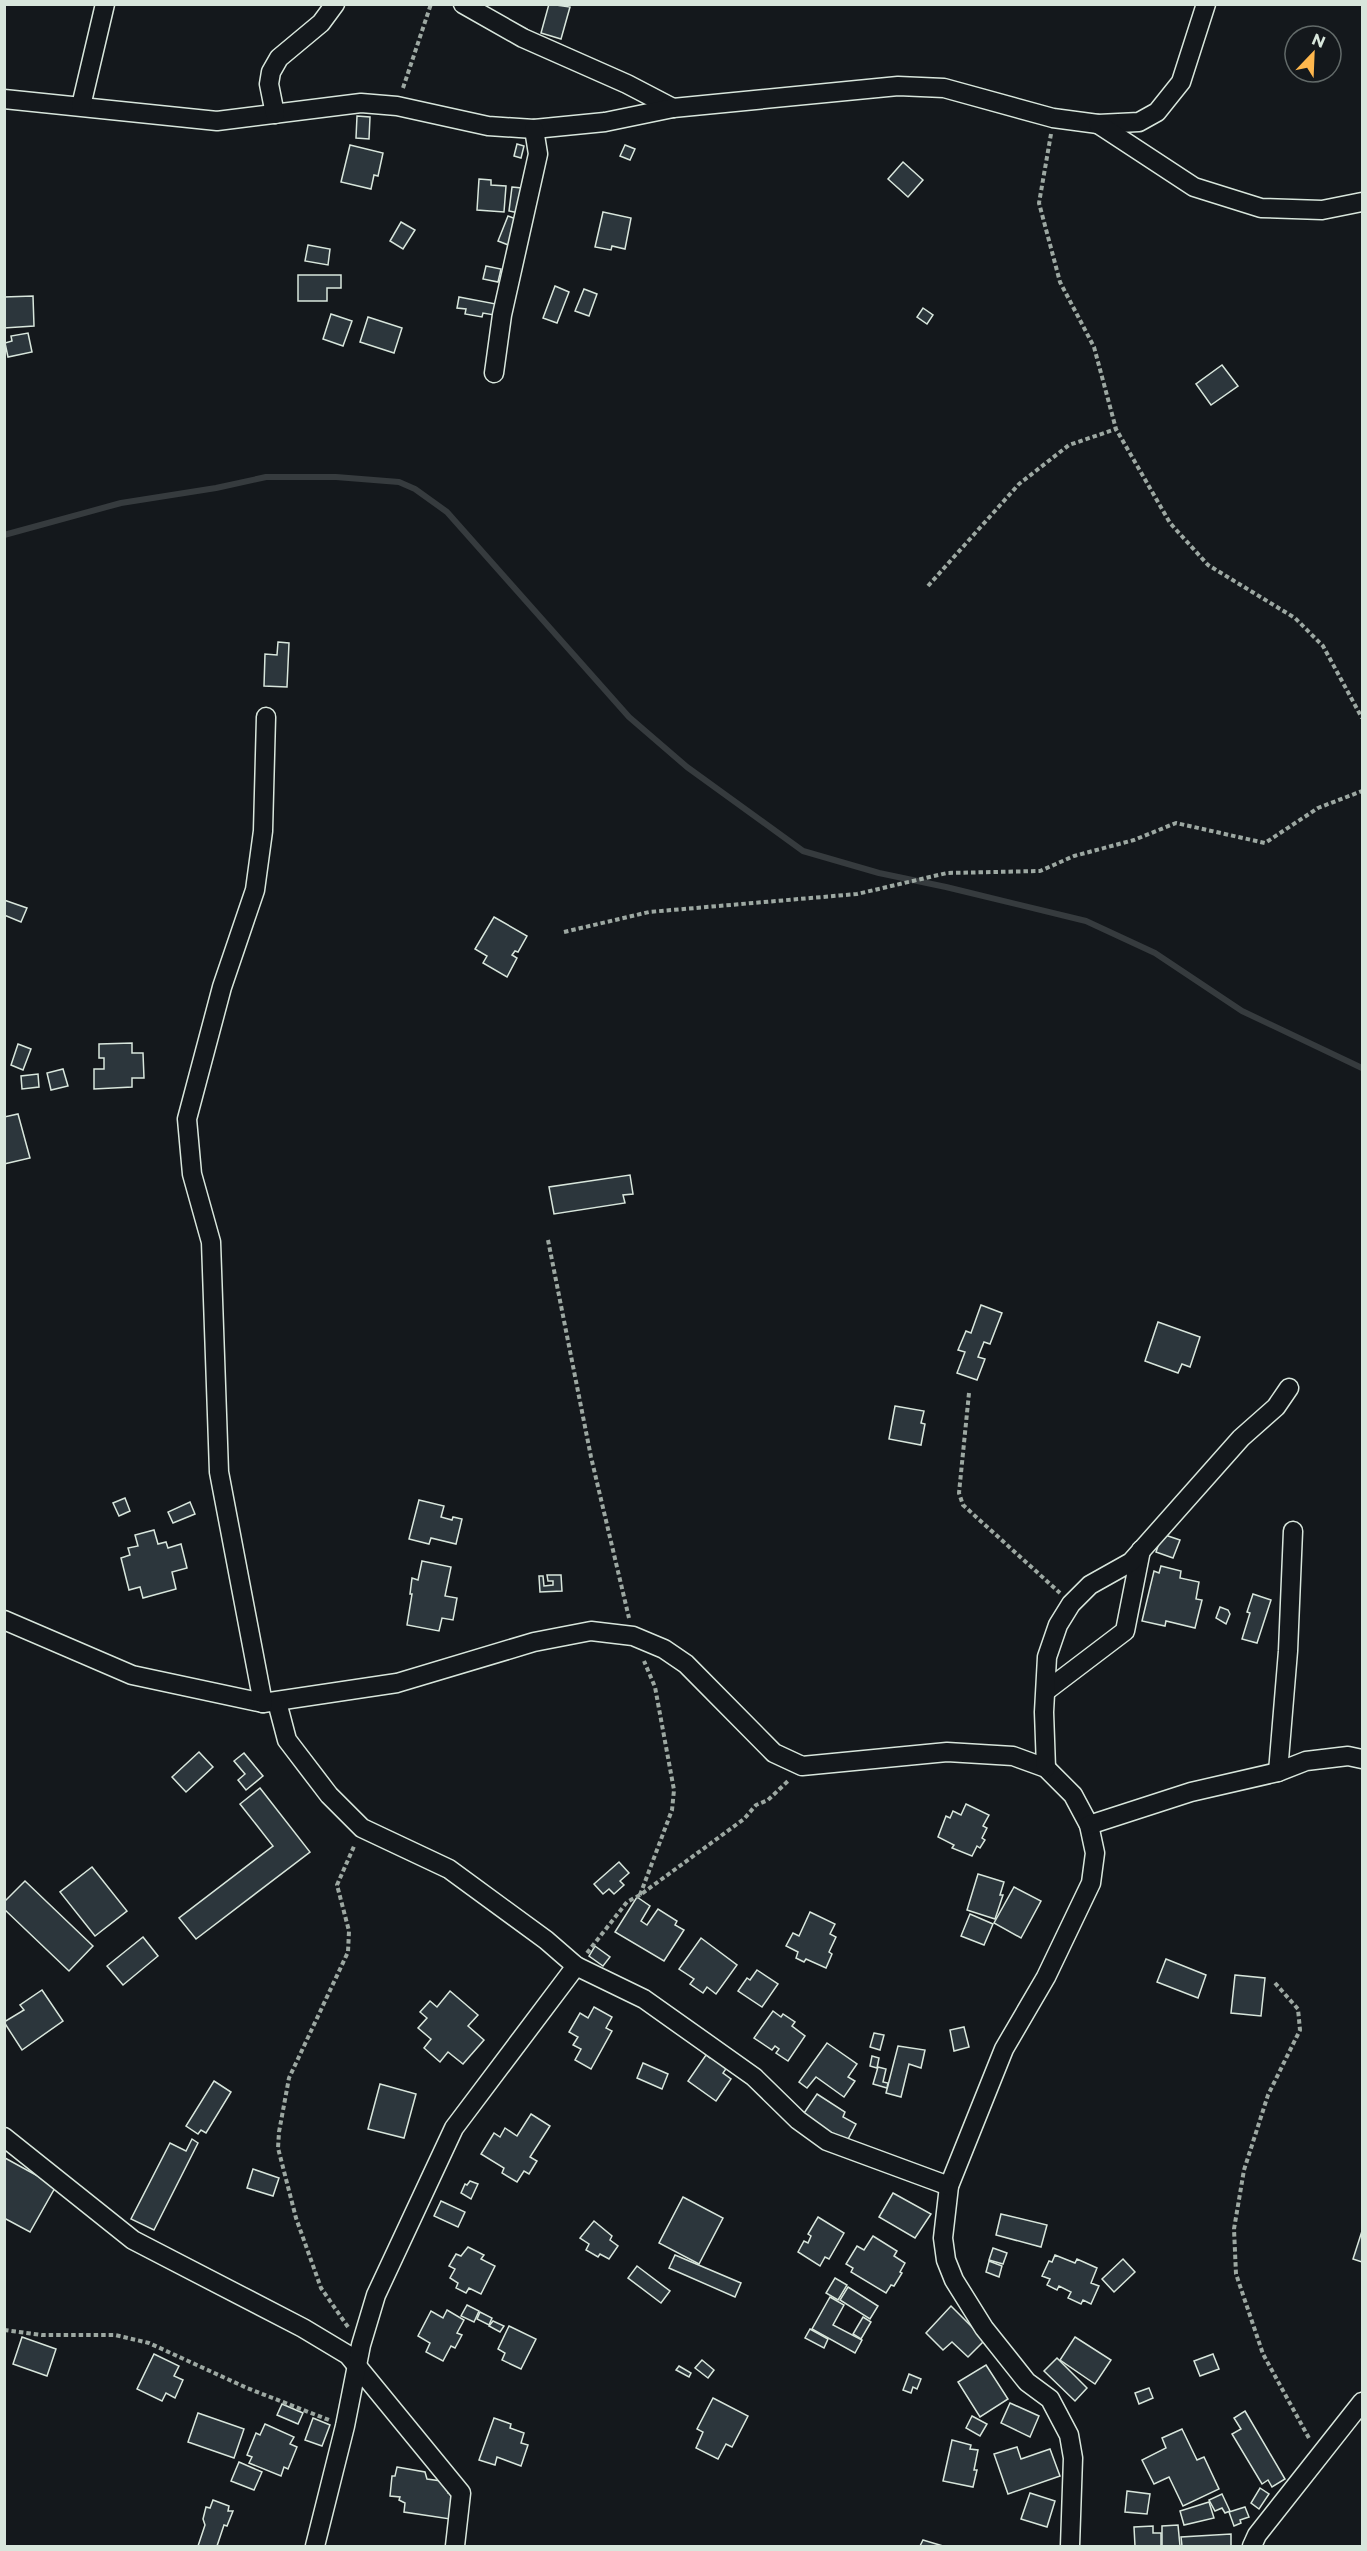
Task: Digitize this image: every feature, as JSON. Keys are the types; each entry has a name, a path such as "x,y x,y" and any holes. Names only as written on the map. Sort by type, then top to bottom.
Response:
{"street":[{"path":"81,106 105,4"},
{"path":"275,114 269,84 271,72 279,58 321,22 335,4"},
{"path":"463,4 523,38 627,84 673,108"},
{"path":"4,99 217,121 361,103 397,106 488,126 534,129 605,122 673,108 898,86 944,88 1053,118 1098,124 1139,122 1157,112 1181,82 1206,4"},
{"path":"1098,124 1194,187 1261,208 1322,210 1362,202"},
{"path":"494,373 502,315 538,154 534,129"},
{"path":"266,717 263,831 255,890 222,987 187,1119 192,1174 211,1242 219,1472 270,1703 287,1740 329,1795 362,1828 449,1869 576,1966 644,1999 754,2077 798,2120 827,2141 949,2186"},
{"path":"1046,1767 1044,1712 1047,1691 1047,1657 1058,1625 1071,1604 1090,1585 1131,1562 1241,1438 1276,1407 1289,1388"},
{"path":"1278,1772 1288,1651 1293,1531"},
{"path":"1047,1691 1125,1631 1142,1550"},
{"path":"4,1620 132,1675 270,1703 397,1683 534,1642 591,1631 633,1636 664,1649 686,1664 774,1753 802,1767 947,1752 1013,1756 1046,1767 1073,1795 1089,1825 1095,1853 1091,1883 1046,1977 1004,2049 949,2186 943,2238 946,2260 954,2280 984,2328 1027,2382 1050,2399 1069,2435 1073,2457 1070,2547"},
{"path":"1089,1825 1191,1792 1278,1772 1306,1761 1348,1756 1362,1759"},
{"path":"315,2547 345,2426 361,2345 376,2295 453,2128 576,1966"},
{"path":"4,2137 133,2240 303,2328 348,2355 460,2493 455,2547"},
{"path":"1252,2547 1257,2535 1362,2402"}],"path":[{"path":"397,106 431,4"},
{"path":"1053,118 1040,203 1060,282 1094,346 1116,429 1170,523 1208,565 1295,618 1323,646 1362,718"},
{"path":"928,586 1019,484 1070,445 1116,429"},
{"path":"564,933 649,912 857,894 946,873 1040,871 1074,856 1134,840 1176,823 1265,843 1318,808 1362,791"},
{"path":"548,1240 591,1457 633,1636 655,1687 675,1790 672,1810 640,1895"},
{"path":"969,1394 959,1493 963,1505 1071,1604"},
{"path":"576,1966 627,1902 640,1895 744,1819 756,1805 768,1800 802,1767"},
{"path":"361,2345 321,2288 296,2218 278,2148 290,2078 348,1952 349,1931 337,1885 362,1828"},
{"path":"1275,1983 1298,2009 1300,2030 1268,2096 1244,2170 1234,2229 1236,2274 1263,2354 1319,2456"},
{"path":"4,2330 42,2335 115,2335 149,2343 247,2388 345,2426"}],"building":[{"path":"549,4 570,7 561,39 541,33"},
{"path":"357,116 370,117 369,139 356,138"},
{"path":"517,144 524,146 521,158 514,156"},
{"path":"350,145 383,153 378,176 374,175 371,189 341,182"},
{"path":"625,145 635,149 630,160 620,156"},
{"path":"903,162 923,180 908,197 888,179"},
{"path":"479,179 491,180 491,185 506,186 504,212 477,210"},
{"path":"512,187 522,188 519,213 509,211"},
{"path":"603,212 631,218 625,249 612,246 611,250 595,247"},
{"path":"508,216 521,221 511,246 498,241"},
{"path":"401,222 415,230 403,249 390,241"},
{"path":"308,245 330,249 328,265 305,261"},
{"path":"486,266 501,269 498,282 483,279"},
{"path":"298,275 341,275 341,288 327,288 327,301 298,301"},
{"path":"555,286 569,292 557,323 543,318"},
{"path":"584,289 597,294 589,316 575,311"},
{"path":"33,296 34,326 4,328 4,297"},
{"path":"459,297 496,304 494,315 483,313 482,317 465,314 466,309 457,308"},
{"path":"923,308 933,315 927,324 917,317"},
{"path":"331,314 352,321 343,346 323,339"},
{"path":"368,317 402,328 394,353 360,342"},
{"path":"28,333 32,352 8,357 5,343 12,341 11,336"},
{"path":"1222,365 1238,386 1211,405 1196,384"},
{"path":"278,642 289,643 287,687 264,686 265,654 277,655"},
{"path":"4,900 27,908 21,922 4,915"},
{"path":"494,917 527,936 518,952 515,951 512,955 517,958 507,977 483,963 487,956 475,949"},
{"path":"132,1043 132,1053 143,1053 144,1078 132,1078 132,1087 94,1089 94,1069 104,1069 104,1058 99,1058 99,1044"},
{"path":"18,1044 31,1049 23,1070 11,1065"},
{"path":"63,1069 68,1086 51,1090 47,1073"},
{"path":"38,1074 39,1087 22,1089 21,1076"},
{"path":"18,1114 30,1158 4,1164 4,1117"},
{"path":"630,1175 633,1194 623,1195 625,1203 554,1214 549,1187"},
{"path":"981,1305 1002,1313 990,1344 984,1342 978,1357 985,1359 977,1380 957,1373 965,1352 958,1350 966,1331 971,1333"},
{"path":"1158,1322 1200,1337 1190,1367 1182,1364 1178,1373 1145,1361"},
{"path":"895,1406 924,1411 921,1423 925,1424 921,1445 889,1439"},
{"path":"125,1498 130,1511 119,1516 113,1503"},
{"path":"419,1500 444,1506 441,1517 452,1520 453,1517 462,1519 456,1544 431,1538 429,1544 409,1539"},
{"path":"190,1502 195,1514 173,1523 168,1512"},
{"path":"154,1530 158,1544 166,1542 168,1548 181,1544 187,1568 172,1572 176,1589 143,1598 140,1587 129,1590 121,1558 130,1555 128,1548 138,1546 135,1535"},
{"path":"1162,1534 1180,1540 1173,1558 1156,1552"},
{"path":"422,1561 451,1567 445,1596 457,1598 453,1620 442,1618 439,1631 407,1625 412,1578 418,1580"},
{"path":"1161,1566 1181,1571 1180,1578 1199,1582 1196,1599 1202,1600 1195,1628 1166,1621 1165,1626 1142,1621 1154,1571 1159,1573"},
{"path":"547,1575 561,1575 562,1591 540,1592 539,1576 543,1576 544,1586 553,1585 553,1581 548,1581"},
{"path":"1253,1594 1271,1600 1257,1643 1242,1639"},
{"path":"1220,1607 1228,1610 1230,1614 1226,1624 1216,1618"},
{"path":"199,1752 213,1767 186,1792 172,1777"},
{"path":"244,1753 263,1776 246,1790 238,1780 245,1774 234,1761"},
{"path":"260,1788 310,1852 196,1939 179,1918 273,1846 240,1804"},
{"path":"966,1804 989,1815 983,1826 987,1828 982,1838 985,1840 980,1848 977,1846 972,1856 952,1848 954,1845 938,1837 946,1816 950,1818 953,1811 961,1815"},
{"path":"619,1862 629,1873 620,1881 624,1885 614,1894 609,1889 603,1894 594,1884"},
{"path":"92,1867 127,1911 95,1936 60,1892"},
{"path":"978,1874 1004,1882 1000,1895 1003,1895 995,1919 967,1910"},
{"path":"25,1881 93,1946 69,1971 4,1909 4,1902"},
{"path":"1014,1887 1041,1901 1021,1938 994,1923"},
{"path":"637,1897 650,1906 641,1921 647,1925 658,1909 677,1921 675,1925 684,1930 664,1961 615,1932"},
{"path":"810,1912 835,1924 830,1934 836,1937 829,1952 832,1954 826,1968 806,1959 804,1962 796,1958 798,1952 786,1946 793,1933 799,1936"},
{"path":"970,1914 993,1924 984,1945 961,1936"},
{"path":"143,1937 158,1956 123,1985 107,1966"},
{"path":"701,1938 737,1965 716,1994 707,1987 703,1993 690,1984 694,1979 679,1969"},
{"path":"595,1946 610,1957 603,1966 589,1956"},
{"path":"1166,1959 1206,1975 1198,1998 1157,1982"},
{"path":"757,1970 778,1984 762,2007 738,1991 747,1978 750,1980"},
{"path":"1235,1975 1265,1978 1261,2016 1231,2013"},
{"path":"42,1990 63,2021 22,2050 4,2022 24,2010 20,2005"},
{"path":"450,1991 478,2015 468,2026 484,2040 463,2064 448,2052 440,2062 424,2048 431,2039 418,2028 427,2018 420,2012 430,2001 437,2007"},
{"path":"594,2007 612,2017 606,2028 612,2031 591,2069 575,2060 581,2049 573,2045 578,2037 569,2032 580,2013 588,2018"},
{"path":"773,2011 795,2022 792,2026 805,2036 788,2061 776,2053 779,2049 775,2046 772,2050 754,2038"},
{"path":"964,2027 969,2047 954,2051 950,2030"},
{"path":"874,2033 884,2035 880,2050 870,2047"},
{"path":"827,2043 857,2064 848,2077 855,2081 844,2097 816,2077 807,2088 799,2082"},
{"path":"898,2046 925,2050 921,2068 909,2064 901,2097 886,2093"},
{"path":"714,2052 730,2063 723,2073 731,2079 716,2101 688,2081 706,2055 710,2058"},
{"path":"872,2056 879,2058 877,2068 870,2066"},
{"path":"643,2063 668,2074 662,2089 637,2078"},
{"path":"878,2067 886,2069 883,2082 888,2083 887,2088 873,2084"},
{"path":"214,2081 231,2092 206,2133 201,2130 198,2134 186,2126"},
{"path":"380,2084 416,2094 404,2138 368,2129"},
{"path":"817,2094 845,2112 843,2117 856,2124 846,2143 802,2116"},
{"path":"531,2114 550,2126 530,2157 537,2161 529,2174 524,2171 517,2182 502,2173 504,2168 481,2154 494,2133 500,2137 505,2128 517,2136"},
{"path":"192,2139 198,2143 154,2230 131,2219 170,2143 186,2151"},
{"path":"5,2158 56,2186 30,2232 4,2218"},
{"path":"253,2169 279,2178 273,2196 247,2188"},
{"path":"470,2181 478,2184 471,2199 461,2193 465,2184 467,2185"},
{"path":"893,2193 931,2214 915,2238 879,2217"},
{"path":"683,2197 723,2218 699,2264 659,2243"},
{"path":"441,2201 465,2212 458,2227 434,2216"},
{"path":"1001,2214 1047,2225 1041,2247 996,2235"},
{"path":"818,2217 844,2233 829,2259 825,2257 820,2266 798,2252 804,2241 808,2243 811,2236 808,2234"},
{"path":"594,2221 612,2236 610,2240 618,2246 609,2259 600,2254 598,2257 586,2250 589,2244 580,2238"},
{"path":"1362,2231 1362,2262 1353,2259"},
{"path":"873,2236 897,2251 894,2256 905,2263 894,2286 891,2285 886,2293 851,2272 853,2268 846,2264 857,2246 864,2250"},
{"path":"468,2247 484,2255 481,2259 495,2266 481,2294 469,2288 466,2293 456,2288 458,2283 450,2278 455,2269 449,2266 456,2254 461,2256"},
{"path":"993,2248 1007,2253 1003,2264 989,2260"},
{"path":"675,2255 741,2283 735,2297 669,2268"},
{"path":"1055,2255 1075,2263 1077,2259 1097,2268 1091,2283 1099,2286 1091,2304 1083,2300 1081,2304 1068,2298 1071,2292 1059,2286 1057,2290 1047,2285 1050,2279 1042,2276 1049,2261 1052,2262"},
{"path":"1123,2259 1135,2272 1114,2292 1102,2279"},
{"path":"989,2261 1002,2266 999,2277 986,2272"},
{"path":"637,2266 670,2291 661,2303 628,2278"},
{"path":"835,2278 847,2285 838,2300 826,2293"},
{"path":"848,2287 878,2306 870,2319 840,2300"},
{"path":"830,2297 844,2305 833,2325 862,2340 855,2353 812,2329"},
{"path":"467,2305 479,2311 474,2322 461,2316"},
{"path":"951,2306 985,2340 968,2357 952,2342 943,2350 926,2333"},
{"path":"447,2310 464,2320 457,2333 462,2335 455,2348 451,2346 443,2361 426,2352 430,2343 418,2336 431,2311 443,2318"},
{"path":"480,2312 492,2318 489,2325 477,2319"},
{"path":"863,2317 871,2322 861,2339 853,2334"},
{"path":"493,2321 504,2326 500,2332 489,2326"},
{"path":"509,2326 536,2339 521,2369 502,2360 505,2353 498,2349"},
{"path":"810,2329 828,2339 824,2348 805,2338"},
{"path":"22,2337 56,2349 47,2376 13,2364"},
{"path":"1075,2337 1111,2360 1095,2384 1060,2360"},
{"path":"154,2354 179,2366 174,2376 183,2380 175,2398 166,2393 162,2401 137,2389"},
{"path":"1213,2354 1219,2369 1200,2376 1194,2361"},
{"path":"1057,2358 1087,2388 1075,2401 1044,2371"},
{"path":"702,2360 714,2370 708,2378 695,2368"},
{"path":"986,2365 1008,2399 980,2417 958,2382"},
{"path":"679,2366 691,2373 689,2377 676,2370"},
{"path":"909,2374 921,2379 917,2389 913,2387 911,2393 903,2390"},
{"path":"1149,2388 1153,2398 1139,2404 1135,2393"},
{"path":"713,2398 748,2416 732,2447 726,2444 718,2459 696,2448 703,2432 697,2429"},
{"path":"1010,2403 1039,2416 1030,2437 1001,2423"},
{"path":"282,2404 303,2413 298,2424 277,2415"},
{"path":"1245,2411 1285,2479 1272,2487 1268,2480 1262,2484 1232,2434 1241,2429 1234,2418"},
{"path":"198,2413 244,2429 234,2458 188,2442"},
{"path":"972,2416 987,2424 980,2436 966,2428"},
{"path":"313,2418 330,2425 322,2446 305,2440"},
{"path":"494,2418 511,2424 510,2428 524,2433 521,2443 528,2445 521,2466 497,2457 495,2465 479,2460"},
{"path":"265,2424 294,2437 290,2444 297,2447 288,2469 284,2467 281,2476 249,2463 252,2457 247,2455 256,2433 260,2435"},
{"path":"1182,2429 1197,2460 1204,2457 1219,2489 1183,2506 1169,2477 1154,2484 1142,2460 1166,2448 1162,2438"},
{"path":"952,2440 971,2445 970,2449 978,2450 973,2487 943,2481"},
{"path":"1017,2447 1021,2459 1050,2449 1060,2476 1008,2494 994,2454"},
{"path":"239,2462 262,2472 254,2490 231,2481"},
{"path":"397,2467 425,2472 427,2479 449,2482 448,2493 452,2494 450,2519 404,2512 405,2503 399,2500 400,2497 390,2496 392,2476 395,2476"},
{"path":"1260,2488 1269,2494 1259,2509 1251,2503"},
{"path":"1127,2491 1150,2494 1147,2514 1125,2512"},
{"path":"1030,2493 1055,2501 1047,2527 1021,2519"},
{"path":"1222,2494 1230,2511 1225,2513 1222,2508 1215,2511 1209,2500"},
{"path":"213,2500 229,2506 228,2511 233,2511 227,2526 224,2525 217,2546 198,2546 205,2525 203,2519 206,2507 210,2508"},
{"path":"1209,2502 1214,2518 1184,2525 1180,2511"},
{"path":"1245,2507 1249,2517 1240,2520 1241,2523 1234,2526 1229,2512"},
{"path":"1178,2525 1180,2546 1162,2546 1162,2526"},
{"path":"1153,2526 1153,2533 1161,2533 1161,2546 1135,2546 1134,2527"},
{"path":"1231,2534 1231,2546 1182,2546 1181,2537"},
{"path":"923,2540 943,2546 920,2546"}],"waterway":[{"path":"4,535 121,503 216,488 266,477 336,477 399,482 415,489 447,512 629,717 687,767 803,851 879,873 1086,921 1155,953 1242,1011 1362,1068"}]}
